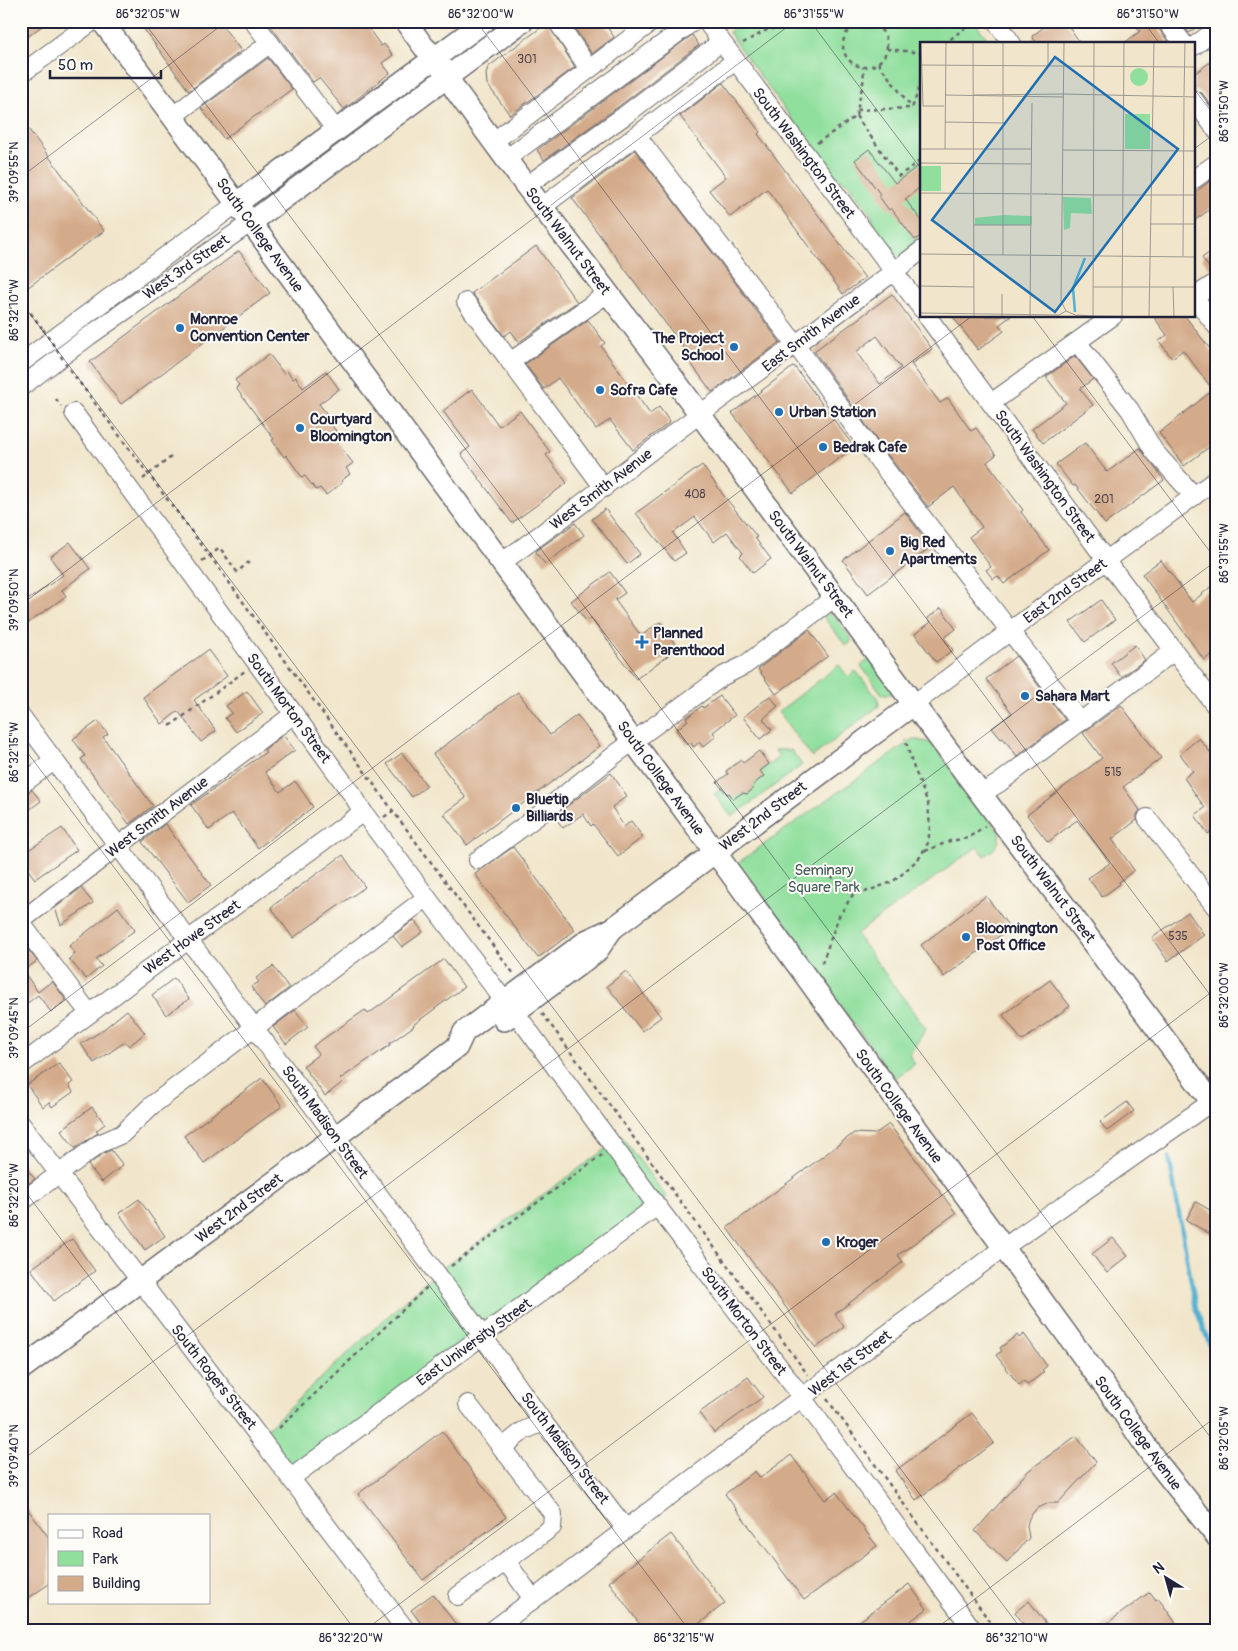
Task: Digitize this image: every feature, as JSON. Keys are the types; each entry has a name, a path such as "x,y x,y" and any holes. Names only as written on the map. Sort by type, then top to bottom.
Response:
{"main road":[{"name":"South College Avenue","path":"102,21 715,852 1109,1392 1156,1461 1217,1537"},
{"name":"South Walnut Street","path":"405,21 424,47 435,57 526,186 700,415 914,704 1215,1103"},
{"name":"West 3rd Street","path":"236,204 485,21"},
{"name":"West 3rd Street","path":"250,222 522,21"},
{"name":"West 2nd Street","path":"21,1369 457,1047 472,1044 510,1007 546,980 597,951 612,929 914,704"}],"street":[{"path":"21,74 93,21"},
{"path":"253,21 336,130"},
{"path":"557,21 589,69"},
{"path":"494,141 653,21"},
{"path":"506,159 694,21"},
{"name":"South Washington Street","path":"706,21 920,306"},
{"path":"996,21 1011,42"},
{"path":"1166,21 1182,42"},
{"path":"1196,45 1217,29"},
{"path":"173,116 270,43"},
{"path":"542,207 637,136 728,51"},
{"path":"526,186 624,116 728,51"},
{"path":"1196,103 1217,131"},
{"path":"637,136 796,345 879,461 1080,722"},
{"path":"1196,178 1217,163"},
{"name":"West 3rd Street","path":"21,363 236,204"},
{"name":"West 3rd Street","path":"21,387 89,336 250,222"},
{"name":"East Smith Avenue","path":"700,415 920,252"},
{"path":"1196,296 1217,282"},
{"path":"510,362 608,293"},
{"path":"1196,300 1217,327"},
{"path":"466,302 604,488"},
{"name":"South Washington Street","path":"928,318 1217,708"},
{"path":"991,403 1110,318"},
{"path":"1078,342 1130,410 1154,451 1194,496"},
{"name":"South Morton Street","path":"74,413 426,898 510,1007 973,1630"},
{"name":"West Smith Avenue","path":"502,562 700,415"},
{"name":"East 2nd Street","path":"914,704 1106,560 1217,480"},
{"path":"478,860 633,741 722,676 745,665 835,596"},
{"path":"982,794 1174,651"},
{"name":"West Smith Avenue","path":"21,922 118,846 294,714"},
{"name":"South Madison Street","path":"21,716 336,1137 482,1335 543,1422 626,1529"},
{"path":"21,785 54,761"},
{"name":"West Howe Street","path":"21,1065 363,812"},
{"path":"1147,818 1217,909"},
{"path":"21,1202 99,1144 122,1134 152,1106 426,898"},
{"path":"21,922 89,1013"},
{"name":"West 1st Street","path":"492,1630 1003,1248 1215,1103"},
{"name":"South Rogers Street","path":"21,1124 406,1630"},
{"name":"East University Street","path":"291,1478 657,1206"},
{"path":"458,1596 552,1527 553,1514 468,1404"},
{"path":"502,1448 523,1432 543,1422"},
{"path":"506,1561 533,1599"}],"path":[{"path":"851,21 852,27"},
{"path":"947,42 974,21"},
{"path":"867,22 874,24 885,34 887,49 885,55 878,63 862,67 849,60 843,46 847,32 852,27 867,22"},
{"path":"728,51 767,30 784,26 799,27 838,24 852,27"},
{"path":"887,49 920,53"},
{"path":"878,63 912,108"},
{"path":"862,67 864,78 856,116 899,176 920,160"},
{"path":"912,108 920,86"},
{"path":"857,110 912,108"},
{"path":"813,146 856,116"},
{"path":"21,300 70,370"},
{"path":"129,488 172,457"},
{"path":"188,570 220,548 237,572 249,562"},
{"path":"170,726 243,672"},
{"path":"824,871 846,890 854,893 865,892 892,882 908,869 925,850 930,836 930,812 906,738"},
{"path":"925,850 950,841 968,838 986,826"},
{"path":"822,963 838,916 854,893"}],"green space":[{"path":"744,21 974,21 990,42 920,42 920,243 897,261 876,231 871,214 847,182 834,176 729,32"},
{"path":"828,613 832,614 851,638 851,642 846,646 823,616"},
{"path":"868,660 896,691 893,694 882,694 861,666"},
{"path":"839,665 848,677 856,671 878,699 879,706 812,757 778,712"},
{"name":"Seminary Square Park","path":"913,739 932,743 999,832 999,840 996,846 985,856 977,847 856,934 926,1029 909,1055 915,1064 895,1078 732,867"},
{"path":"775,750 791,750 802,765 732,817 714,794 722,788 733,799 742,793 747,794 753,789 754,784 764,776 760,771 779,757"},
{"path":"622,1137 667,1198 295,1475 263,1432 429,1278"}],"building":[{"path":"21,21 48,21 21,42"},
{"path":"138,21 219,21 241,51 189,91"},
{"path":"267,21 363,21 381,46 384,44 393,55 382,63 390,73 344,109 319,78 313,82"},
{"path":"570,21 603,21 614,37 592,54"},
{"path":"1052,21 1065,21 1080,42 1036,42 1032,36"},
{"path":"1132,21 1156,21 1158,28 1168,42 1126,42 1140,31"},
{"path":"1180,21 1204,21 1189,33"},
{"path":"547,23 575,67 510,115 487,84 486,74 488,67"},
{"path":"692,35 699,45 618,107 544,160 537,150"},
{"path":"1217,57 1217,100 1211,105 1202,93 1196,91 1196,73"},
{"path":"268,58 292,89 224,139 201,108"},
{"path":"723,83 760,132 758,134 865,278 843,294 767,189 730,217 709,190 726,177 680,116"},
{"path":"21,119 104,231 27,288 21,280"},
{"path":"869,149 895,183 920,164 920,188 905,199 920,218 920,236 915,240 891,208 889,210 878,195 880,194 855,160"},
{"path":"635,150 780,342 712,392 684,354 687,352 572,198"},
{"path":"1217,176 1217,204 1196,220 1196,192"},
{"path":"536,246 577,302 519,342 511,331 504,336 472,293"},
{"path":"1217,247 1217,271 1213,273 1202,258"},
{"name":"Monroe Convention Center","path":"239,251 270,293 121,404 90,362"},
{"path":"892,294 932,349 911,364 940,403 948,398 971,431 976,428 996,455 987,462 1023,510 1021,512 1049,550 1004,584 998,576 993,579 986,570 991,567 969,537 982,527 954,487 928,507 880,445 814,351","holes":["877,336 901,368 880,384 856,352"]},
{"path":"954,318 1008,318 999,325 1004,331 978,350"},
{"path":"1154,318 1187,318 1217,358 1217,441 1184,466 1159,433 1213,390 1183,350 1172,358 1159,341 1167,335"},
{"path":"588,320 605,343 601,346 650,414 659,407 670,422 633,450 610,420 596,429 558,378 544,389 525,364"},
{"name":"Courtyard Bloomington","path":"269,354 284,374 287,371 293,379 296,377 303,388 326,371 339,389 319,404 333,422 330,423 336,431 331,435 353,463 346,468 350,474 341,481 342,483 326,495 320,488 316,490 305,476 302,477 286,455 284,457 272,440 274,439 236,388 239,385 235,380"},
{"path":"1075,356 1093,379 1080,389 1093,405 1043,443 1032,429 1066,403 1046,377"},
{"path":"794,366 854,447 793,493 732,413"},
{"path":"472,389 499,426 520,411 550,452 546,455 567,483 512,523 461,454 470,447 443,411"},
{"path":"1085,443 1107,472 1140,448 1164,480 1105,524 1056,464"},
{"path":"702,465 757,537 755,538 771,559 753,573 740,556 743,553 727,532 714,542 695,517 673,533 686,553 674,561 636,513"},
{"path":"605,509 640,554 627,564 592,519"},
{"name":"Big Red Apartments","path":"905,512 931,547 868,594 843,560"},
{"path":"575,523 584,535 545,564 536,553 537,550"},
{"path":"70,542 90,569 62,590 66,596 21,628 21,605 63,575 50,557"},
{"path":"1161,560 1192,602 1217,582 1217,651 1204,660 1142,574"},
{"name":"Planned Parenthood","path":"610,572 625,593 615,600 641,636 660,622 678,648 636,679 591,618 586,621 571,601"},
{"path":"1101,600 1115,620 1085,642 1070,622"},
{"path":"941,608 956,629 944,638 953,650 936,662 915,634 931,622 928,618"},
{"path":"809,630 828,656 776,694 758,669"},
{"path":"1135,645 1145,660 1121,677 1111,663"},
{"path":"208,650 227,676 194,700 216,731 201,742 178,711 162,724 143,697"},
{"name":"Sahara Mart","path":"1016,656 1065,720 1017,756 1003,738 1001,739 992,728 1012,713 986,679"},
{"path":"247,691 263,713 236,732 225,718 232,713 226,706"},
{"path":"518,692 550,735 577,715 600,746 467,845 444,814 466,798 433,754"},
{"path":"720,696 735,715 713,732 716,736 703,747 699,742 694,747 690,742 687,745 676,730 688,720 686,718"},
{"path":"770,696 778,706 763,719 772,730 760,739 743,717"},
{"path":"1121,705 1161,758 1123,787 1140,810 1137,814 1137,820 1112,839 1134,870 1119,882 1120,884 1102,897 1088,878 1110,863 1077,820 1048,842 1027,815 1102,758 1083,733"},
{"path":"98,721 108,734 103,737 153,806 129,824 81,759 85,756 73,739"},
{"path":"283,735 295,750 265,772 280,792 295,781 313,807 258,848 232,813 209,830 191,805 266,752 264,750"},
{"path":"1199,738 1217,761 1217,828 1208,834 1195,815 1205,808 1184,778 1193,771 1180,754"},
{"path":"759,751 769,764 760,771 764,776 754,784 753,789 747,794 742,793 733,799 717,782 728,774 726,771 741,760 743,763"},
{"path":"402,753 427,786 412,797 387,764"},
{"path":"611,773 627,796 612,807 624,827 631,821 643,837 618,856 593,824 591,826 583,814 563,828 554,816"},
{"path":"32,790 41,801 21,816 21,796"},
{"path":"165,824 211,885 188,902 142,842"},
{"path":"62,828 77,850 35,879 21,860 21,855"},
{"path":"513,847 575,930 538,958 475,874"},
{"path":"343,855 365,887 293,938 271,907"},
{"path":"81,888 93,903 61,925 55,908"},
{"name":"Bloomington Post Office","path":"986,896 1010,928 944,977 921,945"},
{"path":"118,907 135,930 96,959 102,966 86,979 69,959 75,953 69,946"},
{"path":"1188,912 1204,935 1168,961 1152,938"},
{"path":"414,920 423,932 402,947 393,936"},
{"path":"21,941 37,961 23,971 38,992 52,981 66,1000 51,1012 38,995 21,1008"},
{"path":"444,959 464,987 390,1043 390,1045 340,1079 343,1082 325,1096 303,1066 319,1054 313,1046 365,1010 368,1014"},
{"path":"273,966 289,988 265,1007 251,987 259,982 256,978"},
{"path":"626,971 661,1017 642,1031 607,986"},
{"path":"174,978 189,999 166,1015 152,995"},
{"path":"1050,980 1070,1006 1022,1041 1003,1015"},
{"path":"127,1010 145,1033 129,1046 125,1042 94,1063 81,1044 100,1032"},
{"path":"295,1010 308,1027 286,1044 273,1027"},
{"path":"59,1063 73,1082 69,1085 73,1092 52,1107 49,1102 43,1107 27,1085"},
{"path":"262,1078 282,1106 204,1163 184,1136"},
{"path":"1127,1102 1134,1111 1107,1131 1100,1122"},
{"path":"92,1107 105,1124 96,1131 98,1133 75,1148 61,1130"},
{"name":"Kroger","path":"889,1124 956,1213 898,1255 903,1262 835,1314 844,1327 816,1348 727,1228 854,1133 875,1134"},
{"path":"111,1150 123,1165 102,1182 88,1165"},
{"path":"21,1162 35,1179 21,1189"},
{"path":"139,1199 165,1236 145,1250 119,1213"},
{"path":"1196,1202 1217,1214 1217,1238 1186,1220"},
{"path":"1113,1238 1128,1256 1107,1273 1092,1254"},
{"path":"72,1239 95,1271 54,1301 31,1269"},
{"path":"1024,1334 1047,1366 1042,1370 1044,1372 1027,1385 1024,1381 1019,1385 996,1355 1002,1351 1000,1348 1017,1335 1019,1338"},
{"path":"748,1377 763,1397 714,1433 699,1413"},
{"path":"972,1413 994,1443 916,1500 895,1471"},
{"path":"442,1431 506,1517 423,1580 358,1494"},
{"path":"1076,1436 1096,1462 1058,1503 1049,1503 1036,1509 1029,1518 1027,1525 1029,1538 1007,1562 975,1531 1028,1471"},
{"path":"791,1455 825,1500 836,1492 877,1546 804,1600 725,1494 755,1471 760,1478"},
{"path":"21,1500 48,1537 48,1585 21,1603"},
{"path":"671,1534 725,1603 691,1630 644,1630 609,1582"},
{"path":"909,1584 927,1609 898,1630 848,1630"},
{"path":"1150,1592 1156,1600 1158,1598 1181,1630 1098,1630"},
{"path":"433,1594 460,1630 426,1630 411,1610"},
{"path":"1029,1601 1051,1630 1028,1630 1015,1612"}],"waterway":[{"path":"1169,1157 1196,1309 1217,1364"}],"place":[{"name":"Monroe Convention Center","path":"180,328"},
{"name":"The Project School","path":"734,347"},
{"name":"Sofra Cafe","path":"600,390"},
{"name":"Urban Station","path":"779,412"},
{"name":"Courtyard Bloomington","path":"300,428"},
{"name":"Bedrak Cafe","path":"823,447"},
{"name":"Big Red Apartments","path":"890,551"},
{"name":"Planned Parenthood","path":"642,642"},
{"name":"Sahara Mart","path":"1025,696"},
{"name":"Bluetip Billiards","path":"516,808"},
{"name":"Bloomington Post Office","path":"966,937"},
{"name":"Kroger","path":"826,1242"}]}
